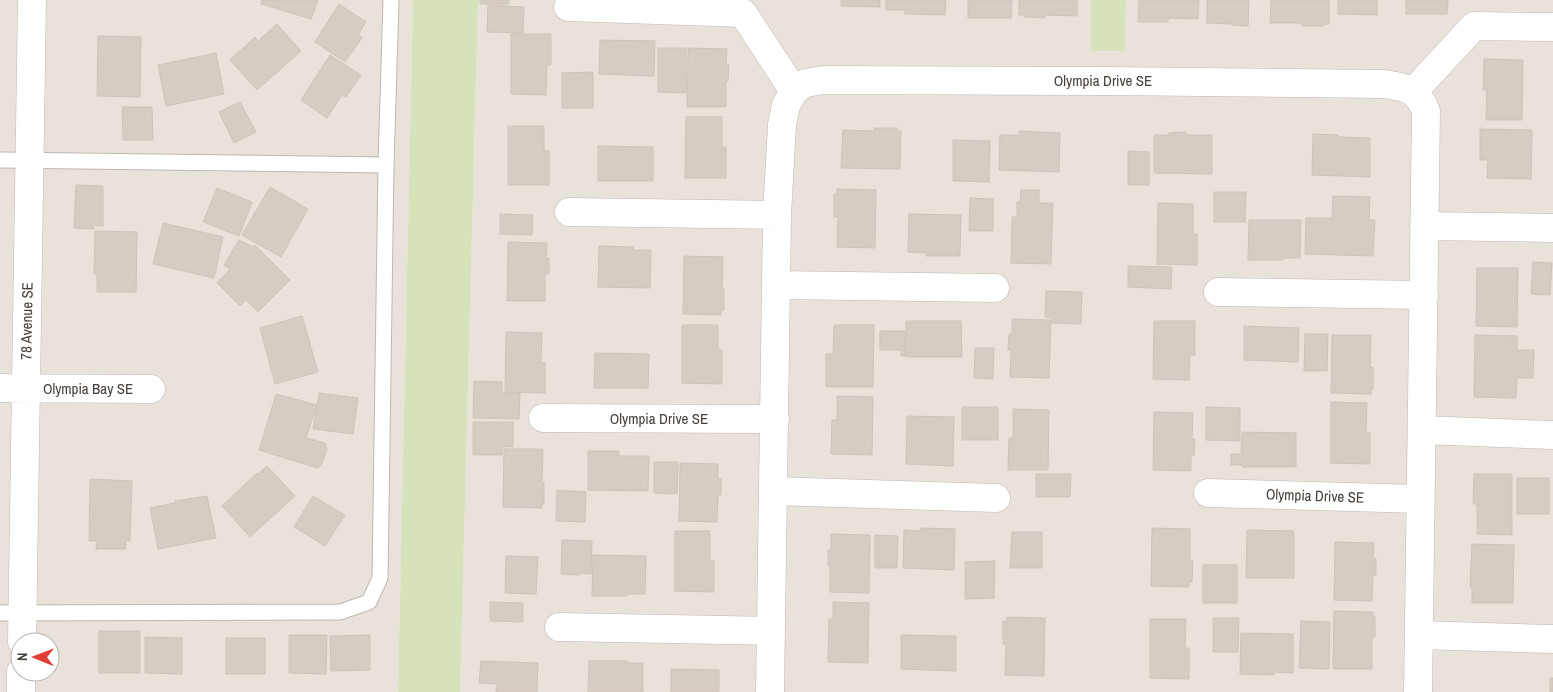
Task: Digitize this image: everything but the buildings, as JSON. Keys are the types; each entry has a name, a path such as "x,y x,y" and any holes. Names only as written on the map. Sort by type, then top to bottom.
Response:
{"street":[{"name":"78 Avenue SE","path":"18,632 11,613 13,388 29,160 32,0"},
{"path":"568,7 743,13 794,91 786,105 782,125 777,215 770,692"},
{"path":"1418,692 1426,111 1420,98 1413,92 1474,26 1553,27"},
{"name":"Olympia Drive SE","path":"794,91 805,83 834,80 1384,84 1413,92"},
{"path":"569,212 777,215"},
{"path":"1424,226 1553,228"},
{"path":"776,285 995,288"},
{"path":"1218,292 1424,295"},
{"name":"Olympia Bay SE","path":"13,388 151,389"},
{"name":"Olympia Drive SE","path":"543,418 774,420"},
{"path":"1422,430 1553,435"},
{"path":"773,491 996,498"},
{"name":"Olympia Drive SE","path":"1208,493 1421,500"},
{"path":"559,627 771,631"},
{"path":"1419,635 1553,639"}],"lane":[{"path":"11,613 340,612 369,602 380,578 386,165 391,0"},
{"path":"0,160 386,165"}],"shaded area":[{"path":"0,0 413,0 398,692 0,692"},
{"path":"478,0 1091,0 1091,51 1125,50 1126,0 1553,0 1553,692 460,692"}],"green space":[{"path":"413,0 478,0 460,692 398,692"},
{"path":"1091,0 1126,0 1125,51 1091,51"}]}
